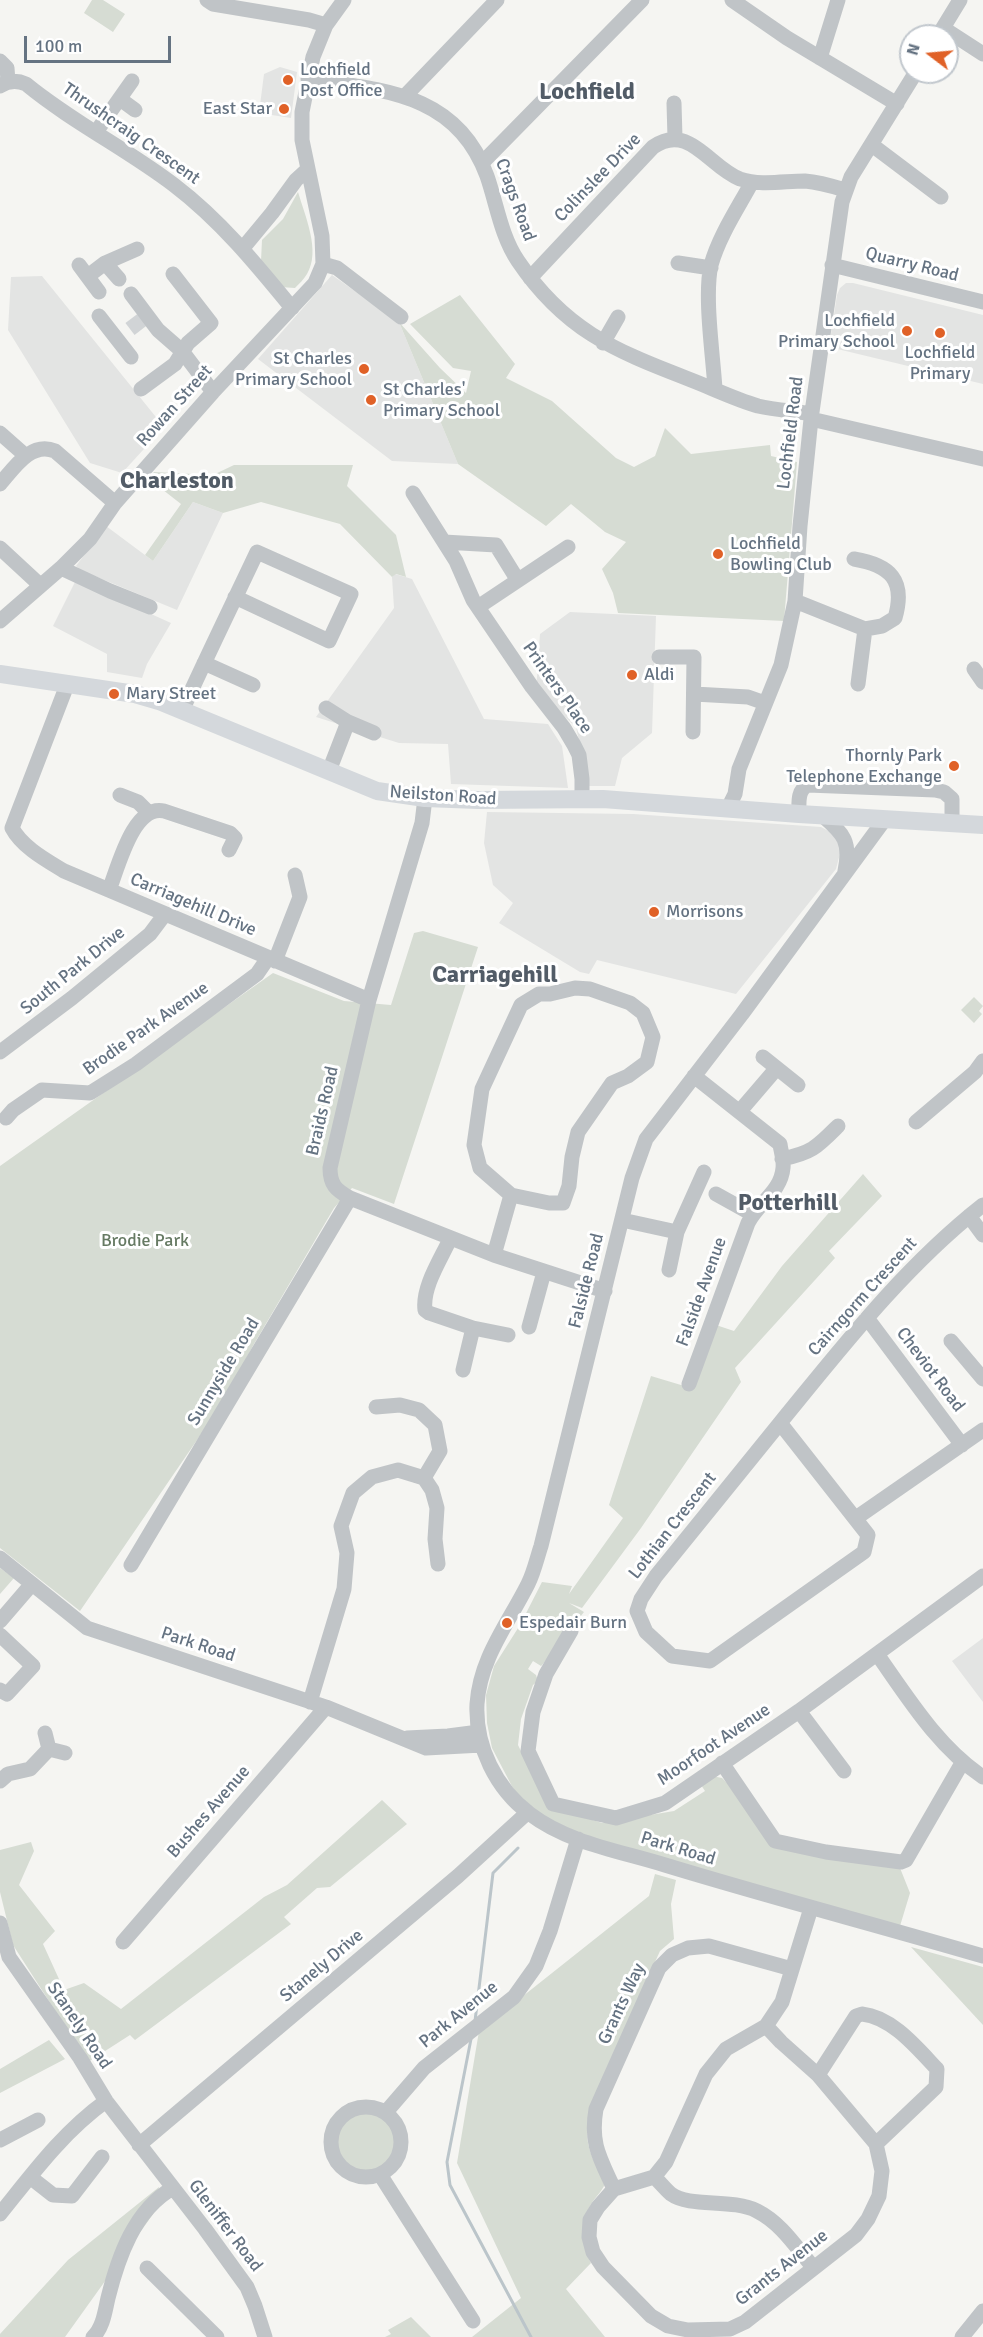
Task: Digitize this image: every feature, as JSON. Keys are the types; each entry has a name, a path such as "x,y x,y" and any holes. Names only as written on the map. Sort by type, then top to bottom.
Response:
{"main road":[{"name":"Neilston Road","path":"0,674 135,694 159,701 377,791 425,798 582,800 983,825"}],"street":[{"path":"207,0 213,4 309,20 326,25"},
{"path":"344,0 326,25 313,57 302,112 302,140 322,236 323,264 337,268 401,317"},
{"path":"405,96 497,0"},
{"path":"482,163 642,0"},
{"path":"732,0 765,24 897,104"},
{"path":"820,58 838,0"},
{"path":"946,24 960,0"},
{"path":"959,41 983,54"},
{"name":"Thrushcraig Crescent","path":"0,61 7,68 4,84 16,81 26,84 176,187 203,209 243,248 292,308"},
{"name":"Crags Road","path":"308,79 405,96 431,108 462,132 482,163 509,248 530,278 564,314 603,343 641,361 758,405 812,416 983,459"},
{"path":"96,132 132,81"},
{"name":"Lochfield Road","path":"728,808 735,794 739,769 781,665 795,601 800,526 812,416 839,213 845,190 909,84"},
{"path":"120,99 135,110"},
{"path":"674,103 675,138 692,146 732,175 752,182 815,182 845,190"},
{"name":"Colinslee Drive","path":"530,278 653,147 660,142 675,138"},
{"path":"872,145 941,198"},
{"path":"243,248 296,180 309,169"},
{"path":"715,389 709,302 711,268 716,251 752,182"},
{"path":"99,292 83,271 137,249"},
{"path":"105,263 119,279"},
{"path":"678,263 711,268"},
{"name":"Rowan Street","path":"0,621 62,568 90,538 115,503 213,392 315,283 323,264"},
{"name":"Quarry Road","path":"832,265 983,302"},
{"path":"141,389 175,364 188,343 211,323 172,274"},
{"path":"141,299 158,330 183,351 213,392"},
{"path":"99,316 131,357"},
{"path":"603,343 618,317"},
{"path":"118,339 130,329"},
{"path":"0,433 26,456"},
{"path":"0,484 26,456 40,448 54,451 115,503"},
{"name":"Printers Place","path":"413,492 456,561 478,607 574,745 580,763 582,800"},
{"path":"444,542 496,545 517,579"},
{"path":"478,607 568,547"},
{"path":"0,548 40,585"},
{"path":"182,711 235,597 257,552 351,594 328,641 235,597"},
{"path":"795,601 865,629 882,626 895,618 899,602 898,587 892,575 880,566 854,559"},
{"path":"62,568 150,607"},
{"path":"858,684 865,629"},
{"path":"659,657 694,657 693,732"},
{"path":"204,663 253,685"},
{"path":"974,669 983,682"},
{"name":"Carriagehill Drive","path":"67,685 12,828 15,834 37,854 64,872 369,999"},
{"path":"694,694 748,697 765,703"},
{"path":"326,708 348,722 374,733"},
{"path":"329,771 348,722"},
{"path":"799,814 800,792 808,786 935,790 944,792 952,798 952,823"},
{"path":"120,795 138,802 148,812"},
{"name":"Braids Road","path":"425,798 422,823 369,999 330,1168 330,1179 335,1189 350,1198 450,1239 605,1291"},
{"path":"109,890 136,824 148,812 157,809 230,833 235,838 230,850"},
{"path":"823,816 838,829 847,843 848,859 844,876"},
{"name":"Falside Road","path":"481,1738 477,1706 479,1685 486,1660 532,1574 541,1546 632,1178 646,1139 885,819"},
{"name":"Brodie Park Avenue","path":"6,1118 42,1090 90,1094 136,1064 257,974 271,960 300,897 295,875"},
{"name":"South Park Drive","path":"0,1052 72,998 150,934 165,914"},
{"path":"575,988 590,989 630,1003 643,1013 653,1037 647,1062 628,1076 612,1083 578,1132 572,1157 569,1186 563,1203 549,1203 511,1195 480,1168 474,1145 482,1089 521,1005 539,994 550,994 575,988"},
{"path":"763,1057 798,1085"},
{"path":"916,1122 975,1072 983,1061"},
{"path":"740,1111 776,1069"},
{"path":"694,1076 780,1144 782,1159 804,1155 817,1147 838,1126"},
{"name":"Falside Avenue","path":"689,1384 752,1214 779,1184 783,1167 782,1159"},
{"path":"669,1270 677,1232 704,1172"},
{"path":"716,1194 752,1214"},
{"path":"494,1255 511,1195"},
{"name":"Sunnyside Road","path":"131,1565 350,1198"},
{"name":"Cairngorm Crescent","path":"780,1423 867,1318 921,1260 983,1205"},
{"path":"969,1216 983,1235"},
{"path":"622,1220 677,1232"},
{"path":"450,1239 430,1283 424,1302 425,1310 473,1328 508,1335"},
{"path":"529,1327 544,1272"},
{"name":"Cheviot Road","path":"867,1318 962,1445"},
{"path":"464,1370 473,1328"},
{"path":"951,1341 983,1379"},
{"path":"376,1407 400,1405 419,1410 435,1425 440,1451 424,1478"},
{"name":"Lothian Crescent","path":"780,1423 856,1518 868,1535 864,1552 710,1661 672,1656 646,1632 638,1611 641,1599 656,1575 780,1423"},
{"path":"856,1518 983,1430"},
{"path":"310,1702 344,1589 347,1553 341,1526 353,1493 372,1477 398,1470 424,1478 432,1490 437,1508 435,1539 438,1564"},
{"name":"Park Road","path":"0,1558 87,1629 326,1707 426,1748 481,1738 495,1776 508,1794 542,1824 578,1839 983,1956"},
{"name":"Moorfoot Avenue","path":"571,1631 546,1674 533,1712 528,1751 553,1804 616,1818 665,1803 799,1711 983,1576"},
{"path":"0,1621 31,1584"},
{"path":"0,1635 33,1666 7,1694 0,1689"},
{"path":"877,1654 917,1712 962,1763 983,1777"},
{"name":"Bushes Avenue","path":"123,1942 326,1707"},
{"name":"Moorfoot Avenue","path":"799,1711 844,1772"},
{"path":"45,1733 49,1749"},
{"path":"49,1749 65,1753"},
{"path":"0,1781 8,1774 30,1769 49,1749"},
{"path":"722,1763 775,1841 826,1852 901,1862 906,1860 962,1763"},
{"name":"Stanely Drive","path":"138,2145 450,1884 527,1813"},
{"name":"Park Avenue","path":"386,2112 424,2068 514,1997 536,1966 550,1931 578,1839"},
{"path":"614,2189 654,2177 666,2162 706,2074 726,2049 766,2026 782,2002 811,1908"},
{"name":"Stanely Road","path":"0,1923 9,1957 138,2145"},
{"name":"Grants Way","path":"614,2189 594,2143 593,2128 596,2109 664,1961 688,1948 709,1946 792,1969"},
{"path":"818,2075 856,2016 862,2014 907,2037 937,2069 936,2087 876,2144"},
{"name":"Grants Avenue","path":"614,2189 590,2220 589,2237 593,2252 603,2267 651,2316 668,2326 688,2330 730,2329 745,2322 856,2235 868,2219 879,2196 882,2171 876,2144 818,2075 780,2042 766,2026"},
{"path":"0,2214 57,2143 82,2118 106,2101"},
{"path":"363,2107 386,2112 400,2130 402,2141 395,2163 381,2176 366,2178 354,2176 343,2170 335,2161 331,2150 334,2126 351,2110 363,2107"},
{"path":"0,2140 38,2120"},
{"name":"Gleniffer Road","path":"138,2145 205,2229 246,2287 265,2337"},
{"path":"30,2177 53,2195 72,2196 102,2157"},
{"path":"381,2176 473,2321"},
{"path":"654,2177 672,2194 685,2200 734,2203 757,2210 784,2231 813,2267"},
{"path":"93,2337 101,2326 116,2266 124,2246 152,2204 173,2188"},
{"path":"147,2268 216,2337"},
{"path":"962,2337 983,2311"}],"shaded area":[{"path":"280,67 297,72 291,118 259,113 264,74"},
{"name":"St Charles' Primary School","path":"332,275 399,322 458,464 392,461 258,359"},
{"path":"42,276 164,427 122,473 90,463 8,330 11,277"},
{"name":"Lochfield Primary School","path":"846,283 983,315 983,384 829,347 837,295"},
{"path":"193,502 223,513 177,610 80,570 76,566 106,526 153,561"},
{"path":"395,574 412,579 484,719 548,724 562,746 568,788 451,784 448,744 399,743 316,717 394,608 392,577"},
{"path":"76,580 171,623 147,664 142,678 107,672 107,654 53,626"},
{"path":"570,612 656,616 652,733 622,758 615,786 589,786 576,727 536,691 540,634"},
{"path":"487,812 633,814 821,827 836,835 842,846 836,869 736,994 597,960 589,974 580,972 499,923 513,903 493,885 484,843"},
{"path":"983,1638 983,1702 952,1661"}],"green space":[{"path":"92,0 103,0 125,14 113,32 84,13"},
{"path":"298,192 308,222 312,244 311,265 306,276 295,288 280,287 261,261 262,240 283,219"},
{"path":"460,295 515,364 506,378 552,401 616,458 634,467 655,456 665,428 691,454 770,445 771,456 797,462 784,621 618,613 613,593 602,569 626,542 605,532 571,504 546,526 458,464 399,322 466,393 471,371 453,368 410,324"},
{"path":"234,465 353,465 347,486 396,535 406,577 396,574 392,577 340,524 261,502 223,513 193,502 153,561 145,555 181,504 149,479 154,472 213,475"},
{"name":"Brodie Park","path":"423,931 478,947 394,1204 352,1188 334,1208 254,1344 223,1402 80,1611 0,1548 0,1166 273,973 344,1001 391,1005 414,933"},
{"path":"974,997 983,1006 979,1011 982,1014 974,1023 961,1010"},
{"path":"863,1174 882,1196 829,1251 835,1258 735,1368 741,1382 641,1528 582,1608 569,1603 584,1612 543,1664 541,1666 533,1661 528,1669 536,1675 538,1681 533,1685 521,1719 518,1745 547,1805 602,1823 674,1811 705,1791 701,1785 712,1776 722,1778 774,1847 900,1868 910,1893 900,1926 623,1849 553,1825 515,1792 492,1748 487,1723 486,1695 494,1666 520,1625 542,1582 572,1586 569,1594 623,1518 609,1505 651,1376 691,1388 716,1325 734,1331 782,1266"},
{"path":"0,1568 14,1578 0,1594"},
{"path":"382,1800 407,1824 330,1887 317,1888 284,1917 291,1924 135,2040 130,2035 88,2062 13,1945 0,1892 0,1850 31,1842 34,1851 19,1885 55,1931 43,1944 64,1990 84,1983 121,2009 264,1897 287,1885"},
{"path":"655,1874 676,1880 671,1904 674,1939 660,1951 591,2104 587,2137 595,2163 605,2184 591,2205 584,2222 585,2249 591,2263 566,2289 605,2337 472,2337 521,2298 457,2163 479,2031 649,1896"},
{"path":"911,1947 983,1967 983,2025"},
{"path":"49,2040 65,2059 0,2093 0,2069"},
{"path":"360,2113 372,2113 383,2118 391,2126 396,2143 394,2155 383,2168 372,2173 360,2173 349,2168 341,2160 336,2149 336,2137 341,2126 349,2118"},
{"path":"159,2187 156,2210 65,2337 0,2337 0,2334 68,2260"},
{"path":"411,2317 431,2337 385,2337 391,2334 388,2330"}],"waterway":[{"path":"475,2021 493,1873 518,1848"},
{"path":"471,2039 447,2162 450,2185 531,2337"}],"tunnel":[{"path":"130,329 147,316"}],"place":[{"name":"Lochfield Post Office","path":"288,80"},
{"name":"East Star","path":"284,109"},
{"name":"Lochfield Primary School","path":"907,331"},
{"name":"Lochfield Primary","path":"940,333"},
{"name":"St Charles Primary School","path":"364,369"},
{"name":"St Charles' Primary School","path":"371,400"},
{"name":"Lochfield Bowling Club","path":"718,554"},
{"name":"Aldi","path":"632,675"},
{"name":"Mary Street","path":"114,694"},
{"name":"Thornly Park Telephone Exchange","path":"954,766"},
{"name":"Morrisons","path":"654,912"},
{"name":"Espedair Burn","path":"507,1623"}],"district":[{"name":"Lochfield","path":"587,93"},
{"name":"Charleston","path":"177,482"},
{"name":"Carriagehill","path":"495,976"},
{"name":"Potterhill","path":"788,1204"}]}
